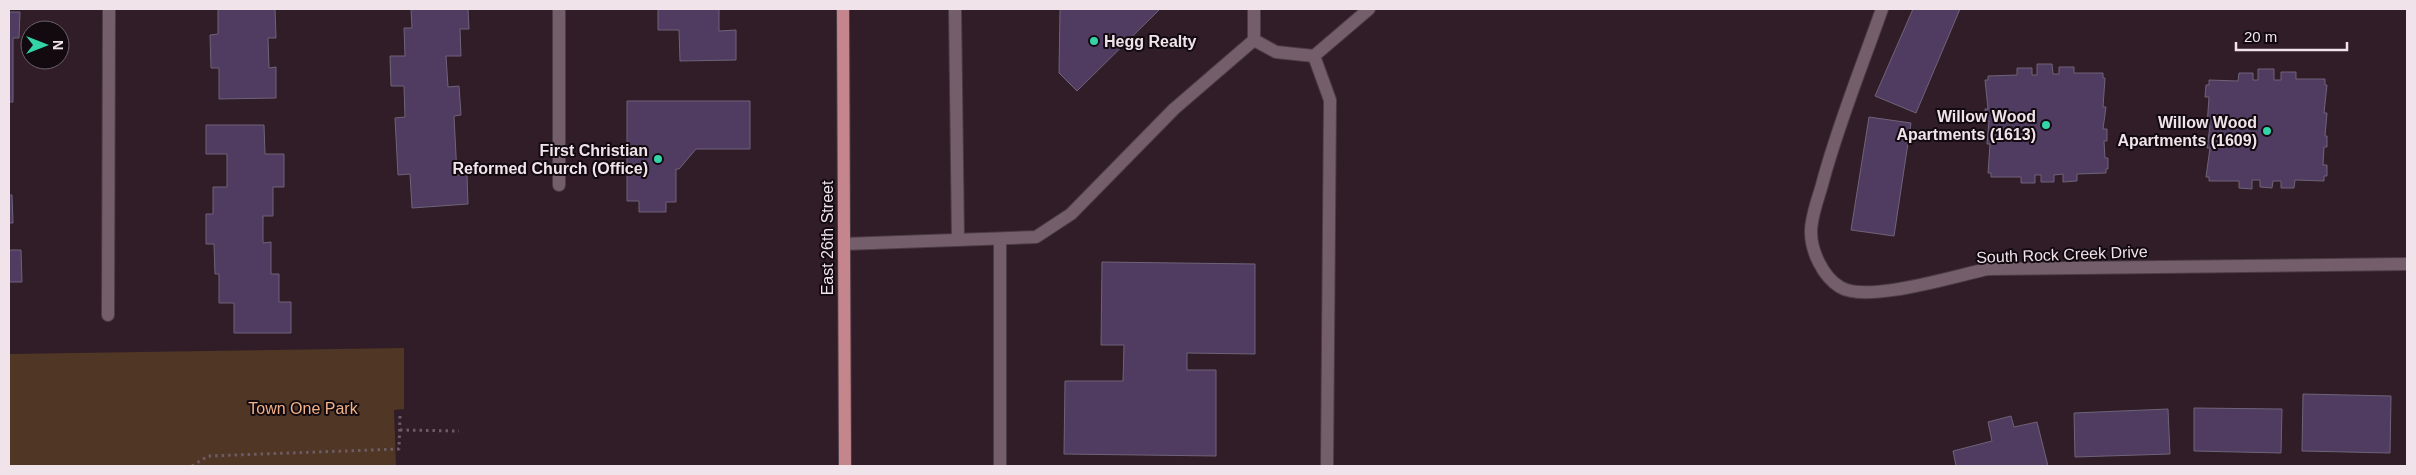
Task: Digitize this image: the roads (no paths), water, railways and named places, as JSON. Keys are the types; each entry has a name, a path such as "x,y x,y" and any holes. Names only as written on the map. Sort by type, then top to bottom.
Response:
{"main road":[{"name":"East 26th Street","path":"843,9 845,466"}],"street":[{"path":"108,314 109,9"},
{"path":"559,9 559,185"},
{"path":"955,9 958,240"},
{"path":"844,244 1036,237 1070,214 1174,110 1254,40 1254,9"},
{"path":"1254,40 1276,52 1314,56 1369,9"},
{"name":"South Rock Creek Drive","path":"1882,9 1834,142 1811,232 1813,247 1824,271 1841,288 1861,291 1893,290 1929,284 1988,269 2407,264"},
{"path":"1314,56 1330,100 1327,466"},
{"path":"1000,238 1000,466"}],"place":[{"name":"Hegg Realty","path":"1094,41"},
{"name":"Willow Wood Apartments (1613)","path":"2046,125"},
{"name":"Willow Wood Apartments (1609)","path":"2267,131"},
{"name":"First Christian Reformed Church (Office)","path":"658,159"}],"park label":[{"name":"Town One Park","path":"303,408"}]}
